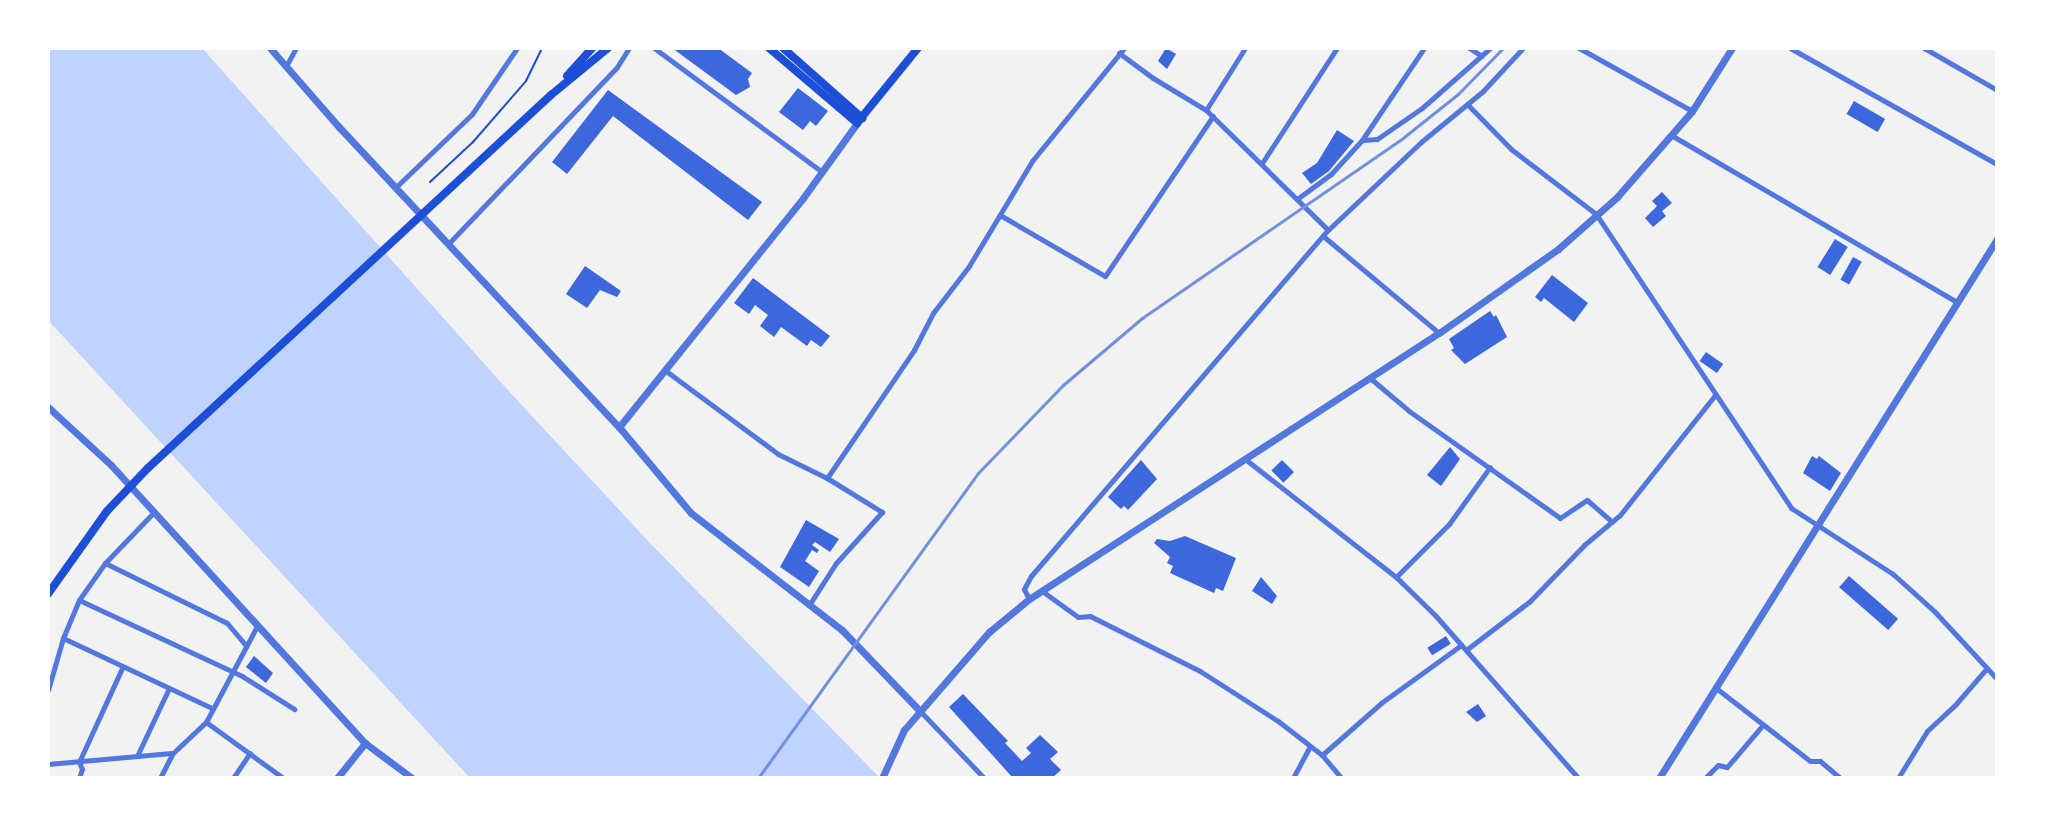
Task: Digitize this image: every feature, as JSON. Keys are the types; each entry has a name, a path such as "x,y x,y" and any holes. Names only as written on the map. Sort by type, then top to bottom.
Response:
{"main road":[{"path":"551,95 589,48"},
{"path":"48,594 107,511 148,468 551,95 608,48"},
{"path":"769,48 859,120"},
{"path":"783,48 859,120"},
{"path":"859,120 918,48"}],"street":[{"path":"270,48 619,427 691,513 842,630 984,778"},
{"path":"286,66 296,48"},
{"path":"397,186 472,114 517,48"},
{"path":"449,243 617,67 629,48"},
{"path":"654,48 822,172"},
{"path":"1206,110 1245,48"},
{"path":"1262,163 1337,48"},
{"path":"1297,199 1331,174 1362,140 1424,48"},
{"path":"1469,48 1482,56"},
{"path":"1362,140 1377,139 1422,108 1490,48"},
{"path":"1029,599 1024,589 1031,576 1326,233 1467,104 1523,48"},
{"path":"1579,48 1692,111"},
{"path":"882,778 904,730 989,632 1029,599 1439,333 1558,249 1617,197 1692,111 1732,48"},
{"path":"1790,48 1997,164"},
{"path":"1924,48 1997,90"},
{"path":"827,478 1000,215 1032,161 1122,50 1213,116 1297,199 1303,210 1326,233 1439,333"},
{"path":"1467,104 1511,149 1596,214 1791,508 1857,547 1893,574 1997,679"},
{"path":"1000,215 1105,276 1213,116"},
{"path":"619,427 822,172 859,120"},
{"path":"1671,135 1957,302"},
{"path":"1659,778 1997,239"},
{"path":"666,371 778,454 827,478 882,512 836,563 809,605"},
{"path":"1370,377 1409,411 1560,518 1587,500 1612,522"},
{"path":"1322,755 1381,703 1530,601 1612,522 1660,468 1716,394"},
{"path":"48,407 66,420 154,511 256,628 365,743 412,778"},
{"path":"1244,459 1396,577 1463,647 1578,778"},
{"path":"1396,577 1449,524 1490,467"},
{"path":"48,690 63,638 79,600 105,563 154,511"},
{"path":"105,563 227,623 246,646"},
{"path":"1042,591 1078,617 1090,616 1200,671 1278,721 1309,748 1322,755 1341,778"},
{"path":"79,600 232,672 294,709"},
{"path":"160,778 173,753 206,722 256,628"},
{"path":"63,638 168,690 212,708"},
{"path":"79,778 82,769 79,762 122,668"},
{"path":"1898,778 1927,731 1987,668"},
{"path":"1716,688 1761,727 1810,761 1820,761 1840,778"},
{"path":"137,757 168,690"},
{"path":"206,722 283,778"},
{"path":"1705,778 1718,765 1727,767 1761,727"},
{"path":"337,778 365,743"},
{"path":"1293,778 1309,748"},
{"path":"48,764 173,753"},
{"path":"233,778 250,753"}],"path":[{"path":"430,182 473,142 526,81 542,48"}],"water":[{"path":"48,48 202,48 506,388 649,542 880,778 470,778 48,320"}],"building":[{"path":"672,48 718,48 752,73 748,79 750,87 736,95"},
{"path":"1166,48 1176,54 1167,69 1158,61"},
{"path":"798,88 828,111 816,126 810,121 803,130 779,112"},
{"path":"608,90 762,202 748,220 613,116 567,174 552,162"},
{"path":"1854,101 1885,119 1878,132 1846,114"},
{"path":"1337,130 1354,141 1329,171 1311,184 1302,173 1317,163"},
{"path":"1662,192 1672,203 1662,211 1666,216 1653,227 1645,218 1657,206 1652,201"},
{"path":"1835,239 1848,247 1830,275 1818,267"},
{"path":"1853,257 1862,262 1849,285 1840,280"},
{"path":"585,266 621,291 617,297 600,290 587,308 566,294"},
{"path":"1552,275 1588,303 1574,322 1544,298 1541,302 1535,297"},
{"path":"753,278 830,336 821,347 811,340 807,346 781,327 774,337 760,326 768,315 755,305 749,314 734,303"},
{"path":"1490,311 1494,317 1496,315 1507,337 1465,364 1451,350 1454,348 1449,339"},
{"path":"1706,352 1723,364 1717,373 1700,361"},
{"path":"1450,447 1460,459 1441,486 1427,475"},
{"path":"1812,456 1817,459 1819,456 1841,473 1830,491 1803,473"},
{"path":"1141,460 1157,479 1128,510 1124,506 1121,509 1108,497"},
{"path":"1282,460 1294,472 1283,483 1271,471"},
{"path":"806,520 839,539 830,552 815,542 812,545 819,550 817,553 812,550 805,561 819,571 809,587 780,567"},
{"path":"1185,536 1236,558 1223,591 1216,588 1214,593 1170,573 1173,566 1167,563 1170,557 1154,543 1157,539 1170,541"},
{"path":"1849,576 1898,619 1888,630 1839,587"},
{"path":"1261,577 1277,596 1272,604 1252,591"},
{"path":"1446,636 1451,644 1432,655 1427,648"},
{"path":"254,656 273,673 266,683 246,667"},
{"path":"963,694 1008,741 1005,743 1022,761 1031,753 1026,748 1040,735 1058,752 1050,759 1061,770 1052,778 1013,778 949,707"},
{"path":"1478,704 1486,716 1477,722 1466,712"}],"railway":[{"path":"758,778 978,473 1063,385 1142,318 1404,137 1458,94 1503,48"}]}
